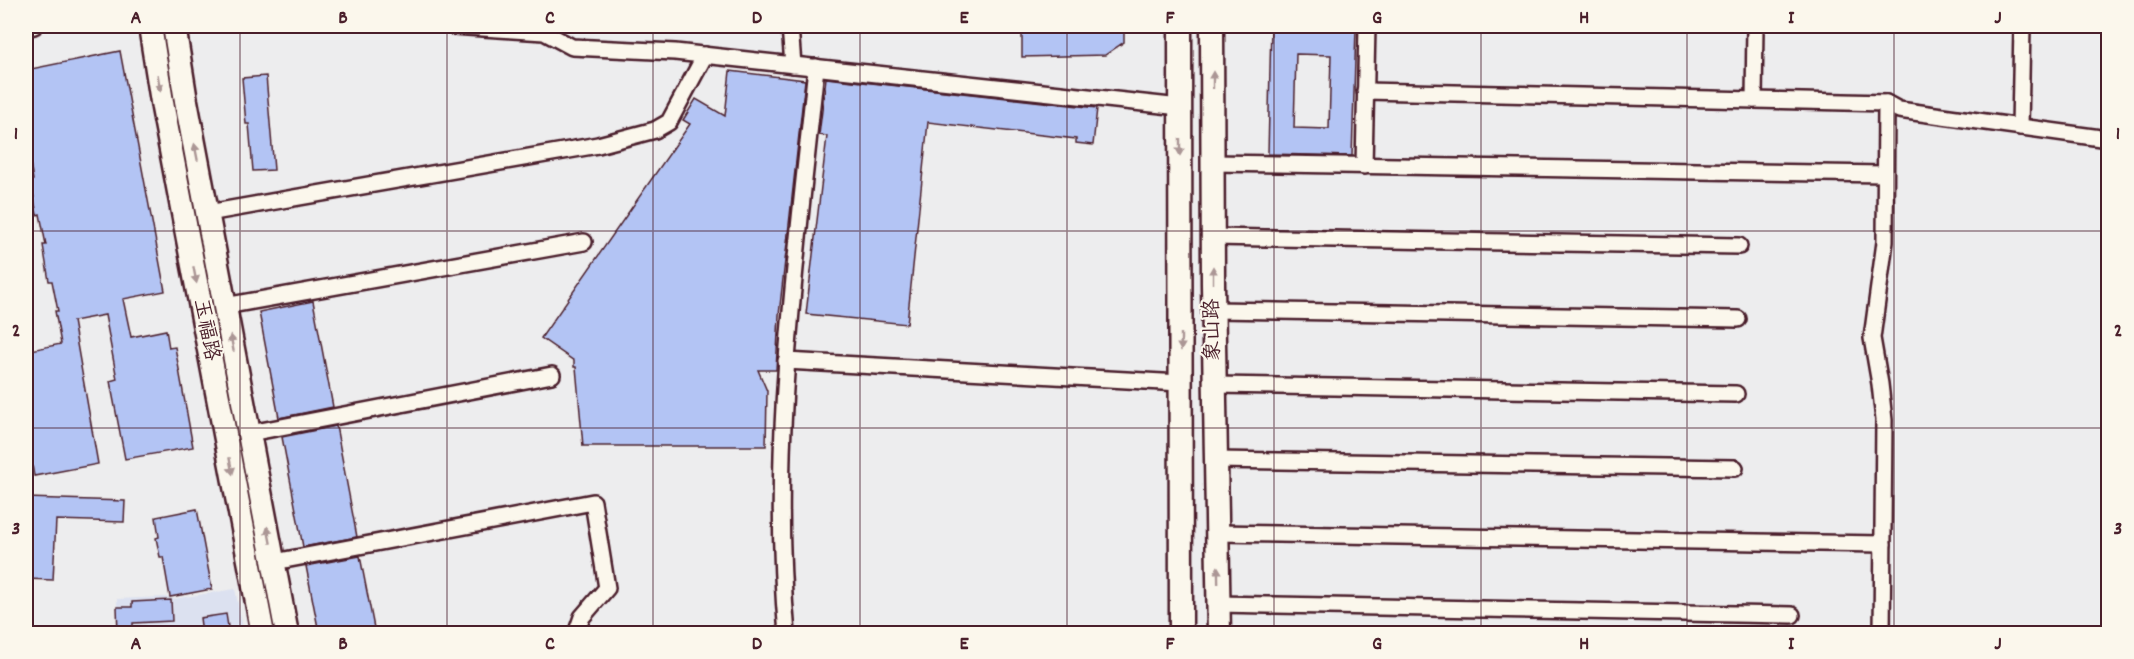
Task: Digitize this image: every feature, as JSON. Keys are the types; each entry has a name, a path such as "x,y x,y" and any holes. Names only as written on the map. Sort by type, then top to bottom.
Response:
{"street":[{"path":"26,28 34,26"},
{"name":"玉福路","path":"150,26 162,108 263,633"},
{"name":"玉福路","path":"174,26 207,213 288,633"},
{"path":"452,26 544,32 572,46 705,55 1180,107"},
{"path":"790,26 793,65"},
{"name":"象山路","path":"1179,26 1181,633"},
{"name":"象山路","path":"1212,26 1219,633"},
{"path":"1364,166 1367,26"},
{"path":"1754,100 1755,26"},
{"path":"2020,127 2022,26"},
{"path":"207,213 597,145 655,130 669,122 705,55"},
{"path":"787,633 780,507 784,386 816,67"},
{"path":"1365,92 1886,104 1899,110 2109,139"},
{"path":"1882,633 1884,420 1872,338 1885,242 1886,104"},
{"path":"1213,163 1885,174"},
{"path":"1213,237 1739,246"},
{"path":"225,306 584,242"},
{"path":"1214,310 1738,319"},
{"path":"786,361 1181,383"},
{"path":"250,433 552,375"},
{"path":"1215,385 1736,394"},
{"path":"1216,460 1735,468"},
{"path":"274,562 593,502 607,588 582,617 576,633"},
{"path":"1217,533 1883,544"},
{"path":"1218,604 1792,615"}],"shaded area":[{"path":"235,589 244,633 117,633 117,599 165,597 173,599"}],"building":[{"path":"1022,26 1124,26 1124,42 1105,55 1022,57"},
{"path":"1271,26 1356,28 1352,156 1268,154","holes":["1296,54 1331,55 1329,129 1294,128"]},
{"path":"120,51 165,291 123,299 131,337 166,330 169,348 175,347 193,447 125,459 110,381 117,379 105,315 73,321 98,464 34,476 26,432 26,351 61,344 55,311 58,311 52,281 49,281 43,245 46,245 40,214 37,215 30,181 33,180 28,150 26,150 26,70"},
{"path":"730,71 805,80 779,315 776,370 758,370 767,391 766,446 583,446 574,361 541,338 690,124 683,120 696,99 725,116"},
{"path":"266,76 274,170 253,171 242,78"},
{"path":"826,78 1097,108 1093,145 1076,143 1076,139 928,122 907,324 806,314 827,136 819,135"},
{"path":"313,301 333,407 279,418 259,312"},
{"path":"336,426 357,537 303,547 282,437"},
{"path":"26,498 125,501 124,522 56,520 53,580 26,579"},
{"path":"197,509 212,589 170,597 163,557 160,557 156,538 159,537 156,517"},
{"path":"360,556 375,633 319,633 306,566"},
{"path":"171,600 172,621 133,623 133,633 118,633 117,607 132,607 132,602"},
{"path":"226,614 229,633 202,633 200,618"}]}
